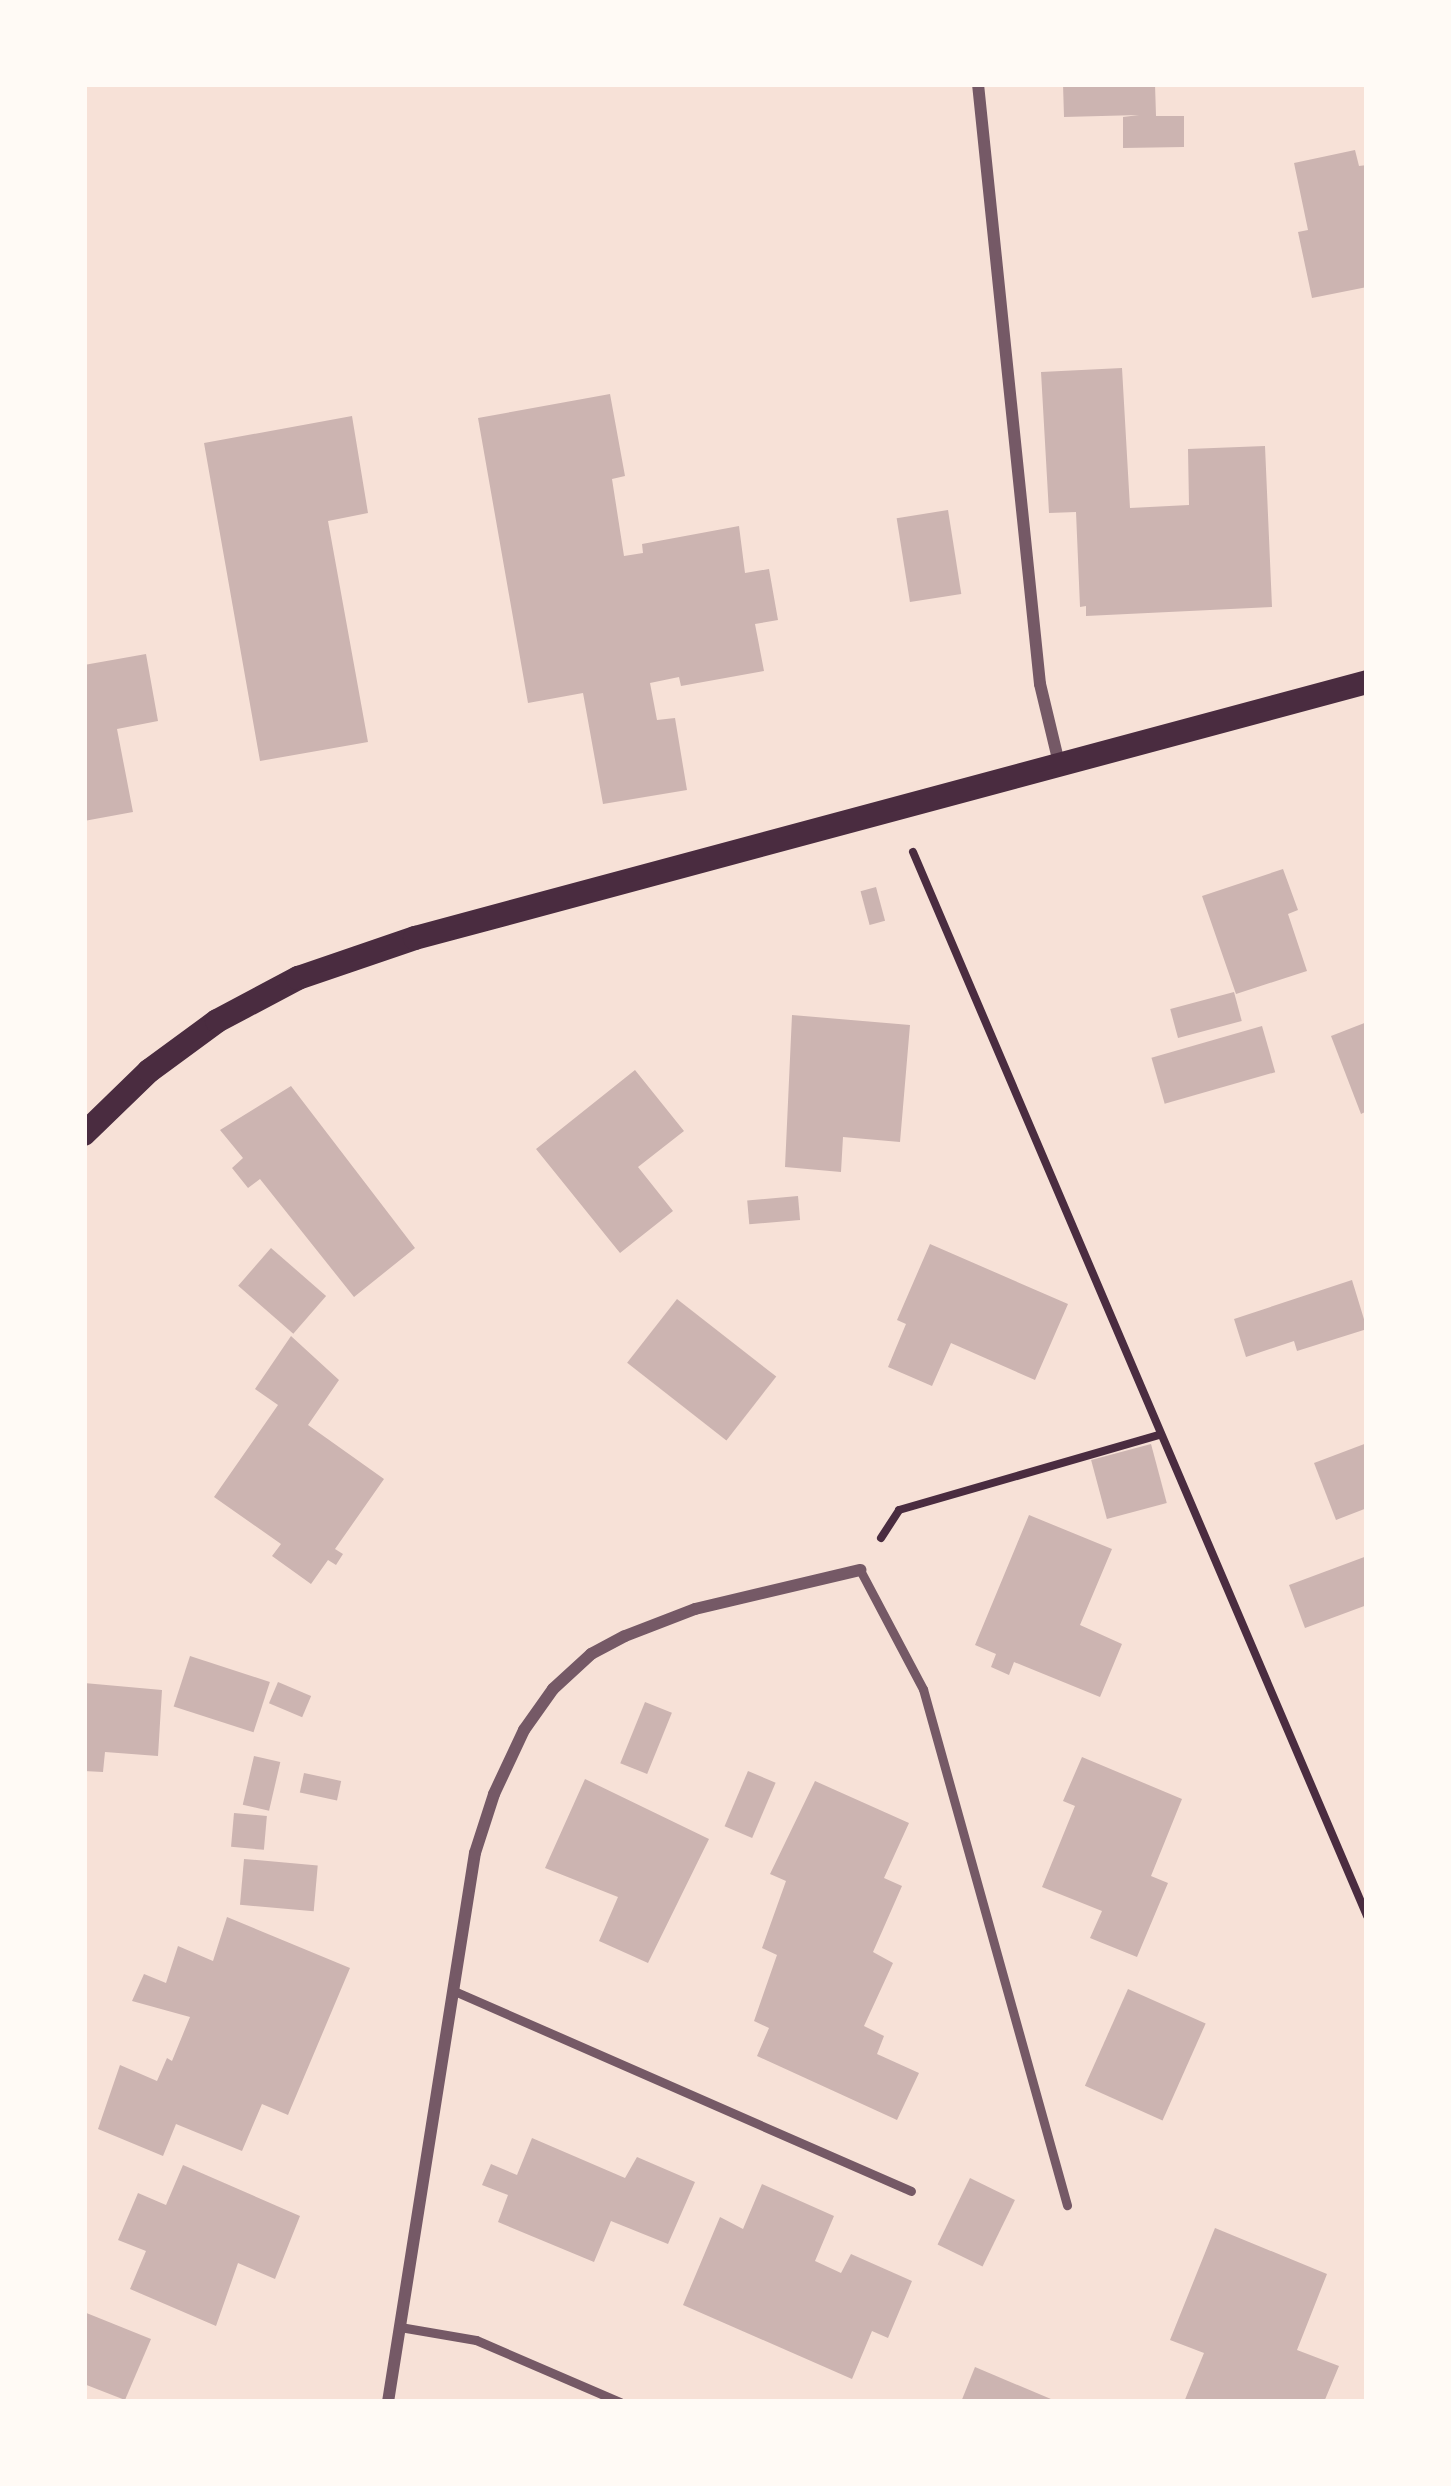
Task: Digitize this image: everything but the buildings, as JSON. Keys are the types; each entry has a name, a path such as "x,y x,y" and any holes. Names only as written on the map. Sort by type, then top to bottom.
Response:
{"main road":[{"path":"84,1134 149,1071 200,1034 298,978 415,938 1367,682"}],"street":[{"path":"978,84 1040,684 1060,767"},
{"path":"388,2402 475,1853 494,1794 524,1730 554,1689 591,1654 625,1636 695,1609 860,1570"}],"lane":[{"path":"860,1570 923,1689 1067,2205"},
{"path":"452,1990 911,2191"},
{"path":"400,2327 476,2340 620,2402"}],"path":[{"path":"895,810 1367,1916"},
{"path":"860,1570 898,1510 1158,1435"}]}
